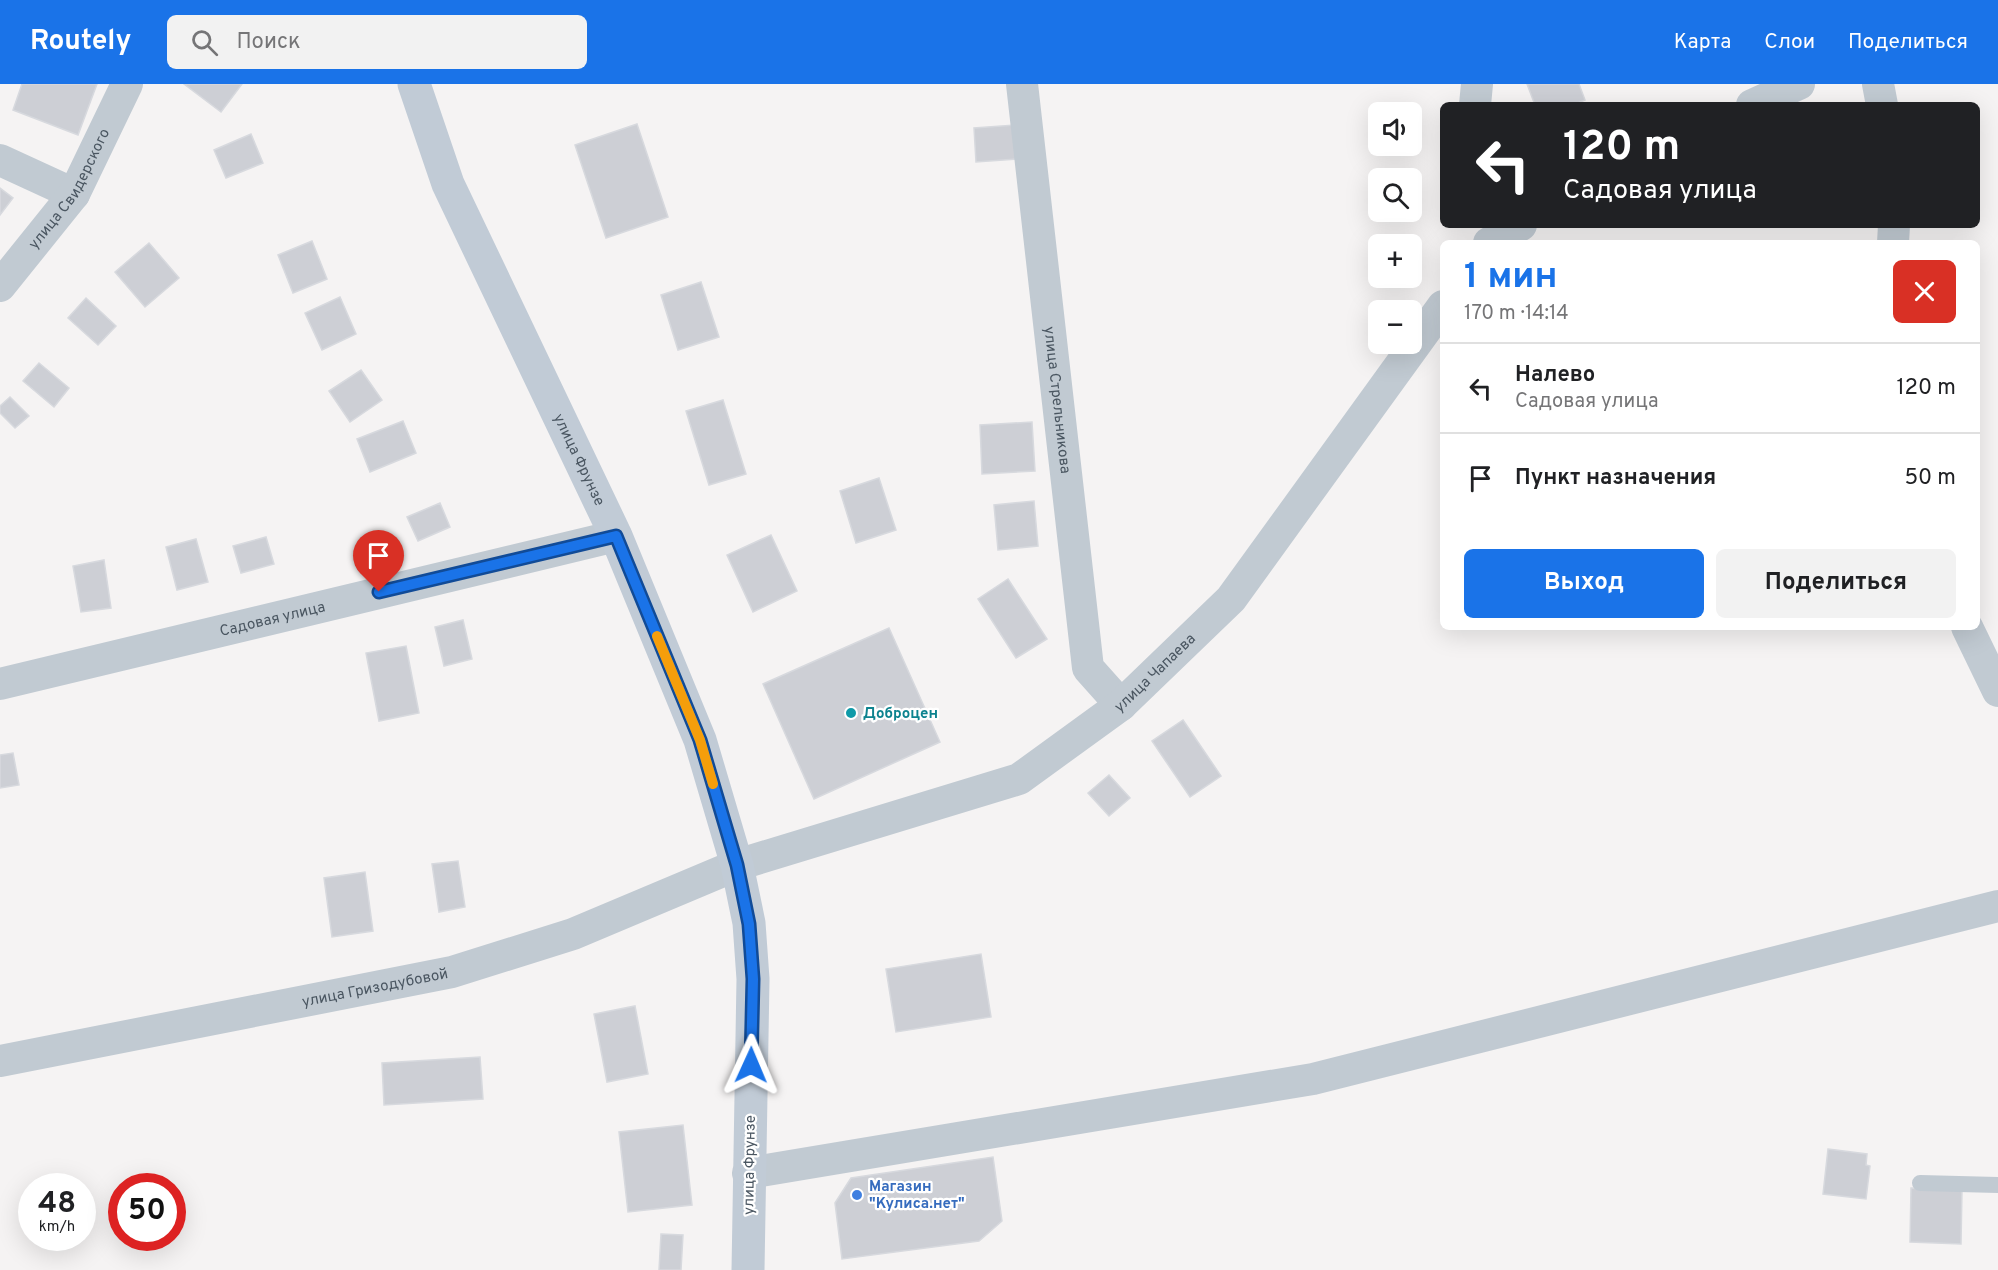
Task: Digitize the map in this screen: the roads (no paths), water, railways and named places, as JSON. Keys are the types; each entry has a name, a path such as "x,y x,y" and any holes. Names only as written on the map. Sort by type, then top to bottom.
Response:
{"main road":[{"name":"улица Фрунзе","path":"414,84 448,184 616,536 700,740 737,865 749,924 753,979 748,1270"}],"street":[{"name":"улица Свидерского","path":"0,286 74,194 127,84"},
{"name":"улица Стрельникова","path":"1022,84 1088,668 1121,705"},
{"path":"1475,102 1478,84"},
{"path":"1759,102 1799,84"},
{"path":"1878,84 1881,102"},
{"path":"0,160 74,194"},
{"path":"1494,240 1516,228"},
{"name":"улица Чапаева","path":"737,865 1019,779 1121,705 1231,599 1440,310"},
{"name":"Садовая улица","path":"0,684 616,536"},
{"path":"1969,630 1998,691"},
{"name":"улица Гризодубовой","path":"0,1061 452,972 573,934 737,865"},
{"path":"748,1173 1313,1079 1998,906"}],"lane":[{"path":"1920,1182 1998,1185"}],"place":[{"name":"Доброцен","path":"851,713"},
{"name":"Магазин \"Кулиса.нет\"","path":"857,1195"}]}
